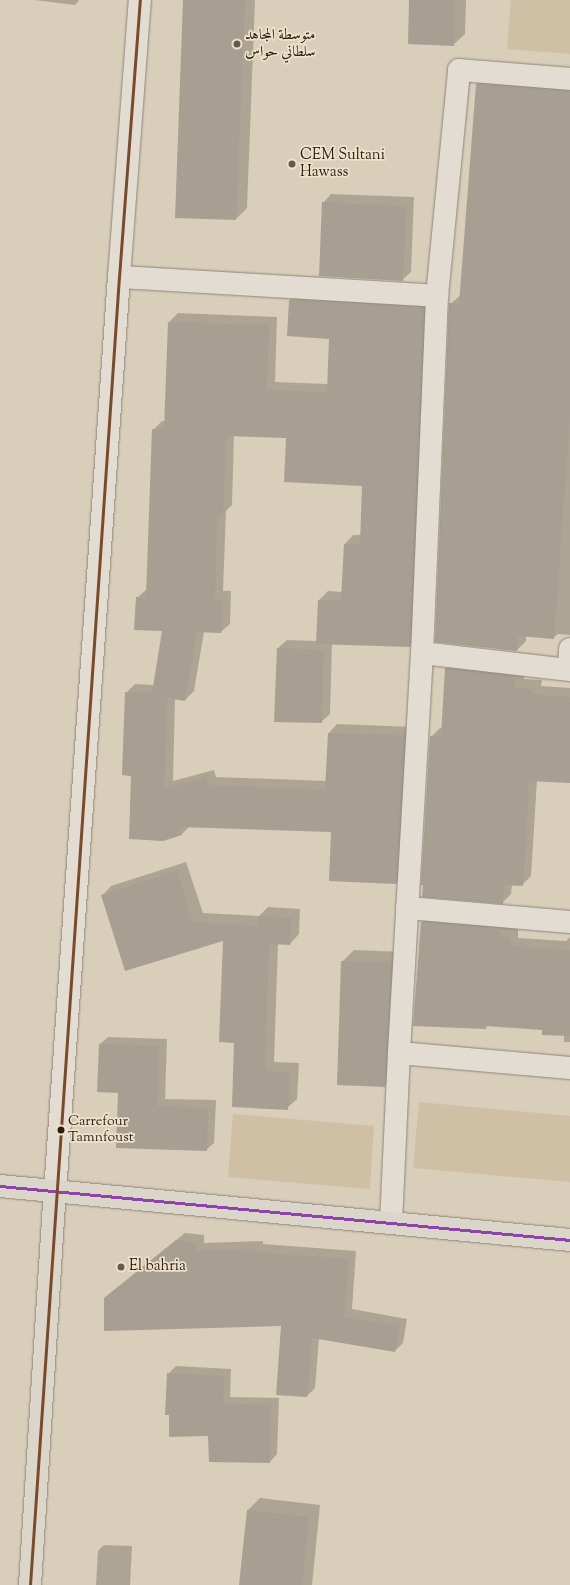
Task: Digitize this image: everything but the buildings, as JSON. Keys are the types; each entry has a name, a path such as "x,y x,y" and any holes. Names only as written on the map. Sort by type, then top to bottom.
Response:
{"main road":[{"path":"0,1186 570,1240"},
{"path":"30,1585 55,1192"}],"street":[{"path":"55,1192 119,277 140,0"},
{"path":"391,1223 398,1053 422,653 437,296 459,70 570,79"},
{"path":"119,277 437,296"},
{"path":"422,653 570,663"},
{"path":"406,908 570,922"},
{"path":"398,1053 570,1068"}],"shaded area":[{"path":"511,0 570,0 570,54 507,49"},
{"path":"419,1102 570,1116 570,1182 413,1168"},
{"path":"233,1114 374,1126 370,1189 228,1177"}],"transit line":[{"path":"30,1585 119,277 140,0"},
{"path":"0,1186 570,1240"}],"place":[{"name":"متوسطة المجاهد سلطاني حواس","path":"237,44"},
{"name":"CEM Sultani Hawass","path":"292,164"},
{"name":"Carrefour Tamnfoust","path":"61,1130"},
{"name":"El bahria","path":"121,1267"}]}
